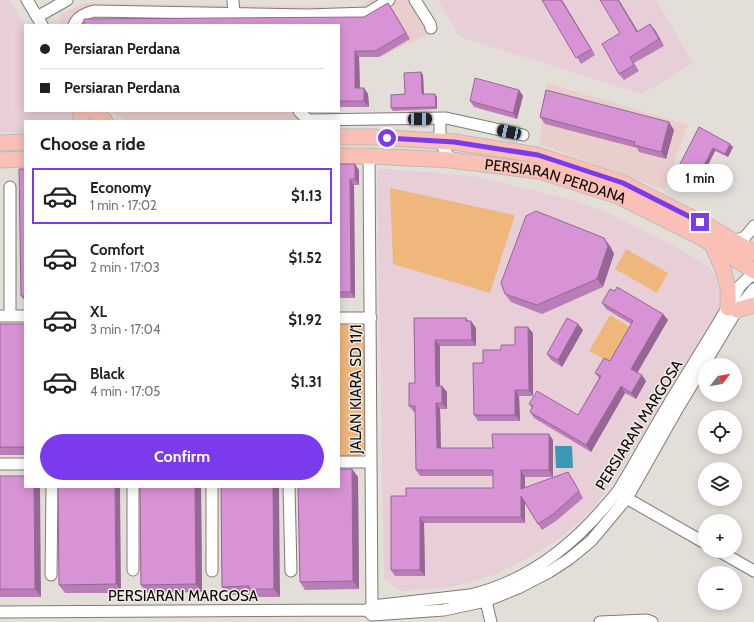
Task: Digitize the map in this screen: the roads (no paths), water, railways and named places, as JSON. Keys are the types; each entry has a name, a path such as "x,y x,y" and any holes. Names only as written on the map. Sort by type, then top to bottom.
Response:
{"main road":[{"path":"95,112 104,120"},
{"name":"PERSIARAN PERDANA","path":"340,137 374,137 454,142 538,155 623,183 710,226 753,253"},
{"path":"0,143 24,142"},
{"name":"PERSIARAN PERDANA","path":"340,156 451,160 539,171 618,196 712,244 754,270"},
{"path":"0,160 24,159"},
{"path":"712,244 723,268 733,309 754,305"}],"street":[{"path":"27,0 39,21 67,0"},
{"path":"233,0 234,14"},
{"path":"74,24 86,13 94,11 308,15 368,13 389,0"},
{"path":"416,0 431,28"},
{"path":"300,112 308,120 446,118 523,135"},
{"path":"440,119 440,142 451,160"},
{"name":"JALAN KIARA SD 11/1","path":"369,156 371,318 371,613"},
{"path":"10,187 5,316 24,316"},
{"path":"734,241 745,236 754,226"},
{"name":"PERSIARAN MARGOSA","path":"0,612 371,613 470,595 485,596 518,588 549,572 569,559 591,541 627,498 733,309 740,286 748,278 754,275"},
{"name":"PERSIARAN MARGOSA","path":"485,596 549,559 586,529 617,492 667,406 733,309 754,289"},
{"path":"340,318 371,318"},
{"path":"340,462 371,462"},
{"path":"0,464 24,464"},
{"path":"51,575 52,488"},
{"path":"134,488 134,570"},
{"path":"212,488 212,571"},
{"path":"289,488 290,571"},
{"path":"617,492 698,539"},
{"path":"731,558 754,571"},
{"path":"485,596 491,622"},
{"path":"600,622 647,620 652,622"}],"water":[{"path":"555,446 572,446 573,468 556,468"}]}
